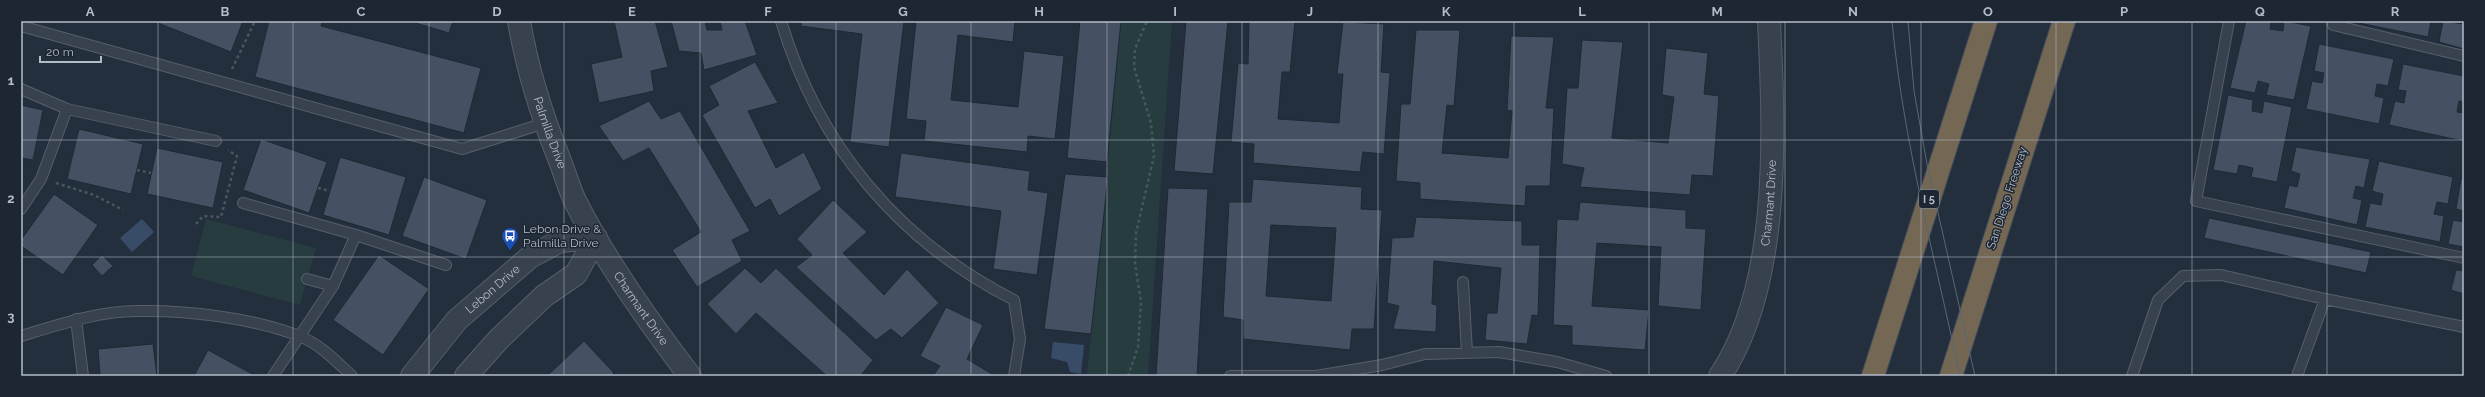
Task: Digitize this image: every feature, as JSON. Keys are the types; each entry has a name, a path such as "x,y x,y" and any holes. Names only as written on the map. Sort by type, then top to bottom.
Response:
{"highway":[{"name":"I 5","path":"1873,376 1986,21"},
{"name":"San Diego Freeway","path":"1951,375 2064,21"}],"street":[{"name":"Palmilla Drive","path":"519,21 523,43 545,123 574,199 596,238"},
{"name":"Charmant Drive","path":"1720,376 1731,360 1757,291 1769,220 1773,106 1769,21"},
{"name":"Charmant Drive","path":"596,238 643,312 690,376"},
{"name":"Lebon Drive","path":"412,376 457,320 530,257 560,241 596,238"},
{"path":"466,376 498,340 544,296 576,274 596,238"}],"lane":[{"path":"781,21 790,53 819,116 846,159 878,199 946,259 984,285 1014,300 1020,339 1014,376"},
{"path":"2229,21 2196,201 2464,258"},
{"path":"2332,21 2333,25 2464,56"},
{"path":"21,26 462,149 545,123"},
{"path":"21,89 67,109 216,141"},
{"path":"21,209 41,179 67,109"},
{"path":"242,203 356,235 446,265"},
{"path":"273,376 334,286 356,235"},
{"path":"2132,376 2158,300 2183,276 2221,275 2325,299 2464,327"},
{"path":"307,279 334,286"},
{"path":"1463,282 1466,353"},
{"path":"2297,376 2325,299"},
{"path":"21,336 76,319 136,310 231,318 300,336 329,353 352,376"},
{"path":"76,319 83,376"},
{"path":"1230,376 1316,376 1382,365 1425,354 1499,352 1557,362 1606,376"}],"path":[{"path":"225,83 255,21"},
{"path":"1128,376 1138,347 1141,302 1135,264 1136,233 1154,156 1151,123 1134,67 1134,49 1146,21"},
{"path":"196,224 203,216 221,217 237,156 216,141"},
{"path":"137,170 151,173"},
{"path":"41,179 94,195 123,210"},
{"path":"318,188 330,190"}],"green space":[{"path":"1121,21 1172,21 1148,376 1087,376"},
{"path":"206,219 316,248 300,305 191,276"}],"water":[{"path":"142,219 154,232 132,252 120,238"},
{"path":"1053,342 1084,345 1081,374 1070,372 1067,362 1051,358"}],"building":[{"path":"153,21 243,21 231,52"},
{"path":"269,21 322,21 321,26 481,68 464,133 255,77"},
{"path":"409,21 453,21 449,33"},
{"path":"614,21 655,21 668,67 651,71 654,91 599,103 591,64 622,57"},
{"path":"671,21 705,21 707,30 722,30 720,21 745,21 757,55 704,70 701,53 679,51"},
{"path":"801,21 904,21 889,147 850,142 862,34 801,26"},
{"path":"916,21 1015,21 1013,42 958,35 951,100 1018,107 1024,51 1064,56 1055,139 1028,136 1027,152 924,141 926,121 906,119"},
{"path":"1080,21 1121,21 1107,162 1067,158"},
{"path":"1186,21 1228,21 1213,174 1174,171"},
{"path":"1249,21 1295,21 1290,72 1282,72 1278,119 1339,123 1343,74 1337,74 1343,22 1384,24 1381,72 1390,73 1384,154 1363,152 1360,172 1253,163 1254,144 1231,142 1238,63 1248,64"},
{"path":"2246,21 2271,21 2270,29 2283,31 2284,21 2311,26 2294,100 2266,95 2269,84 2258,81 2255,93 2230,88"},
{"path":"2354,21 2431,21 2428,37 2354,22"},
{"path":"2443,21 2464,24 2464,49 2439,42"},
{"path":"1416,30 1460,30 1454,106 1447,105 1442,153 1508,158 1512,111 1507,110 1511,36 1554,37 1546,108 1554,108 1550,186 1526,186 1525,206 1420,199 1420,183 1396,181 1401,104 1410,104"},
{"path":"1582,40 1623,42 1612,138 1668,143 1674,97 1662,95 1666,48 1708,53 1704,94 1719,96 1713,176 1692,175 1690,195 1580,187 1584,168 1562,164 1567,88 1578,88"},
{"path":"2319,44 2394,59 2388,86 2377,84 2375,96 2384,98 2379,124 2306,109 2312,81 2322,83 2324,73 2314,71"},
{"path":"755,62 778,103 748,111 776,168 804,152 822,189 779,216 770,199 755,208 702,115 719,105 709,86"},
{"path":"2403,64 2464,76 2464,102 2459,101 2457,112 2464,113 2463,141 2389,125 2395,101 2404,103 2406,91 2398,90"},
{"path":"2228,95 2253,100 2252,111 2262,113 2264,101 2292,107 2277,182 2251,177 2253,168 2239,165 2237,174 2213,170"},
{"path":"649,101 661,119 680,111 750,231 732,240 742,261 697,287 672,250 701,232 649,148 623,161 599,126"},
{"path":"21,105 43,110 33,160 21,158"},
{"path":"79,129 143,144 131,194 67,179"},
{"path":"261,139 327,162 309,213 243,190"},
{"path":"2296,147 2370,159 2364,188 2356,186 2353,198 2362,200 2357,225 2284,208 2289,185 2297,187 2300,174 2291,171"},
{"path":"157,148 223,162 213,208 147,194"},
{"path":"901,153 1030,171 1028,190 1048,193 1037,275 993,269 1001,211 895,197"},
{"path":"340,157 406,177 389,235 323,215"},
{"path":"2379,161 2453,177 2448,204 2437,202 2434,214 2444,216 2440,242 2365,227 2370,203 2381,205 2383,194 2372,191"},
{"path":"1065,174 1108,177 1091,334 1044,329"},
{"path":"424,177 487,200 466,259 402,236"},
{"path":"1253,179 1362,187 1361,209 1382,210 1374,329 1352,329 1350,350 1243,339 1243,320 1223,317 1229,202 1251,202","holes":["1271,225 1336,228 1331,301 1266,296"]},
{"path":"2461,179 2464,180 2464,211 2456,209"},
{"path":"1168,188 1208,189 1197,376 1156,376"},
{"path":"54,194 98,225 63,275 21,246 21,240"},
{"path":"833,200 867,232 843,253 884,295 907,269 939,303 902,338 891,329 876,340 796,267 812,255 797,239"},
{"path":"1580,202 1686,210 1686,228 1706,229 1701,310 1658,306 1661,247 1597,243 1592,306 1649,310 1645,350 1572,345 1572,326 1553,325 1557,219 1578,220"},
{"path":"1416,217 1522,221 1522,245 1540,245 1538,316 1532,315 1527,344 1485,340 1487,313 1497,313 1501,268 1434,261 1432,304 1437,305 1436,332 1393,329 1399,306 1387,303 1392,238 1413,237"},
{"path":"2209,218 2371,252 2366,273 2204,238"},
{"path":"2453,220 2464,222 2464,247 2448,244"},
{"path":"102,255 113,266 102,276 92,265"},
{"path":"379,255 429,289 383,355 333,320"},
{"path":"745,268 761,283 776,268 873,360 862,374 863,376 827,376 756,313 736,334 707,304"},
{"path":"2456,270 2464,271 2464,294 2451,290"},
{"path":"946,307 983,325 967,359 995,376 933,376 940,366 920,356"},
{"path":"584,341 614,373 611,376 547,376"},
{"path":"153,344 157,376 100,376 98,349"},
{"path":"208,350 254,375 194,376"}],"tram line":[{"path":"1892,21 1897,66 1912,155 1960,376"},
{"path":"1908,21 1914,91 1927,164 1975,376"}],"place":[{"name":"Lebon Drive & Palmilla Drive","path":"510,251"}]}
